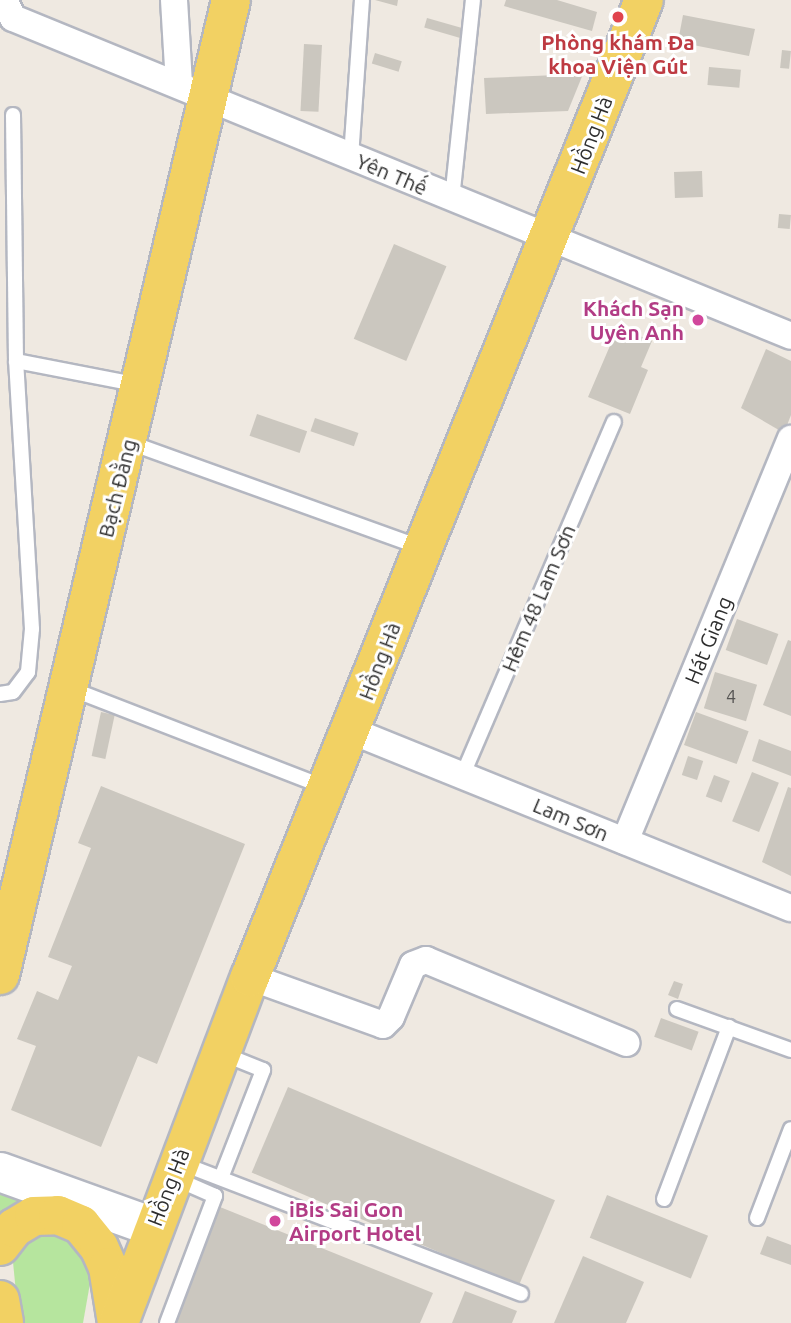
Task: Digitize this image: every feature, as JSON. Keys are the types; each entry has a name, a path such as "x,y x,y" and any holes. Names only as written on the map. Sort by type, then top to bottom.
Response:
{"main road":[{"name":"Bạch Đằng","path":"0,975 128,442 195,91 231,0"},
{"name":"Hồng Hà","path":"118,1323 220,1053 325,788 352,731 644,0"},
{"path":"0,1246 13,1228 34,1216 58,1215 81,1225 99,1247 108,1267 118,1323"},
{"path":"0,1300 4,1323"}],"street":[{"name":"Yên Thế","path":"4,0 13,18 195,91 549,241 791,336"},
{"path":"174,0 195,91"},
{"name":"Hát Giang","path":"625,841 791,439"},
{"name":"Lam Sơn","path":"352,731 791,908"},
{"path":"250,977 383,1025 391,1017 412,965 426,960 626,1043"},
{"path":"0,1172 153,1227"}],"lane":[{"path":"351,157 362,0"},
{"path":"452,199 473,0"},
{"path":"0,694 13,692 28,672 32,629 16,361 13,115"},
{"path":"16,361 140,385"},
{"name":"Hẻm 48 Lam Sơn","path":"463,774 614,422"},
{"path":"128,442 423,548"},
{"path":"67,688 325,788"},
{"path":"677,1009 791,1050"},
{"path":"664,1199 729,1027"},
{"path":"220,1053 263,1070 221,1178"},
{"path":"757,1218 791,1129"},
{"path":"175,1170 221,1178 521,1294"},
{"path":"167,1323 215,1196 175,1170"}],"green space":[{"path":"0,1182 55,1202 0,1224"},
{"path":"31,1231 74,1237 92,1272 83,1323 19,1323 13,1262 15,1250"}],"building":[{"path":"375,0 398,0 397,6"},
{"path":"506,0 557,0 597,12 592,31 504,6"},
{"path":"683,15 755,29 749,56 693,45 692,50 677,47"},
{"path":"427,18 466,29 464,39 424,28"},
{"path":"304,44 322,45 318,112 300,111"},
{"path":"782,50 791,51 789,69 780,68"},
{"path":"375,53 402,61 399,72 372,64"},
{"path":"709,67 741,70 739,88 707,85"},
{"path":"583,74 568,111 486,114 484,78"},
{"path":"702,171 703,197 675,198 674,172"},
{"path":"779,214 791,215 790,229 778,228"},
{"path":"394,244 446,266 406,361 354,339"},
{"path":"618,327 652,341 641,367 648,370 630,414 588,397"},
{"path":"766,349 791,361 791,415 784,433 741,408"},
{"path":"257,414 307,431 300,453 250,436"},
{"path":"315,418 358,433 354,446 310,431"},
{"path":"737,619 778,634 767,665 726,650"},
{"path":"788,640 791,641 791,716 763,705"},
{"path":"715,672 757,685 746,721 704,708"},
{"path":"101,712 115,715 105,759 92,756"},
{"path":"696,712 749,731 737,764 684,745"},
{"path":"759,739 791,751 791,776 752,761"},
{"path":"688,756 703,761 697,780 682,775"},
{"path":"752,772 779,783 759,832 732,821"},
{"path":"714,775 730,781 722,803 706,796"},
{"path":"101,786 245,844 157,1064 138,1056 101,1147 11,1110 36,1046 17,1039 37,991 58,1000 72,966 48,957 91,848 78,843"},
{"path":"788,787 791,788 791,876 762,862"},
{"path":"674,981 683,984 678,999 668,995"},
{"path":"661,1018 699,1032 692,1050 654,1037"},
{"path":"288,1087 555,1200 519,1286 252,1173"},
{"path":"607,1195 708,1236 691,1278 590,1238"},
{"path":"220,1207 433,1293 420,1323 174,1323"},
{"path":"767,1236 791,1245 791,1265 760,1254"},
{"path":"583,1256 644,1282 626,1323 554,1323"},
{"path":"465,1291 517,1311 512,1323 452,1323"}],"place":[{"name":"Phòng khám Đa khoa Viện Gút","path":"618,17"},
{"name":"Khách Sạn Uyên Anh","path":"698,320"},
{"name":"iBis Sai Gon Airport Hotel","path":"275,1221"}]}
